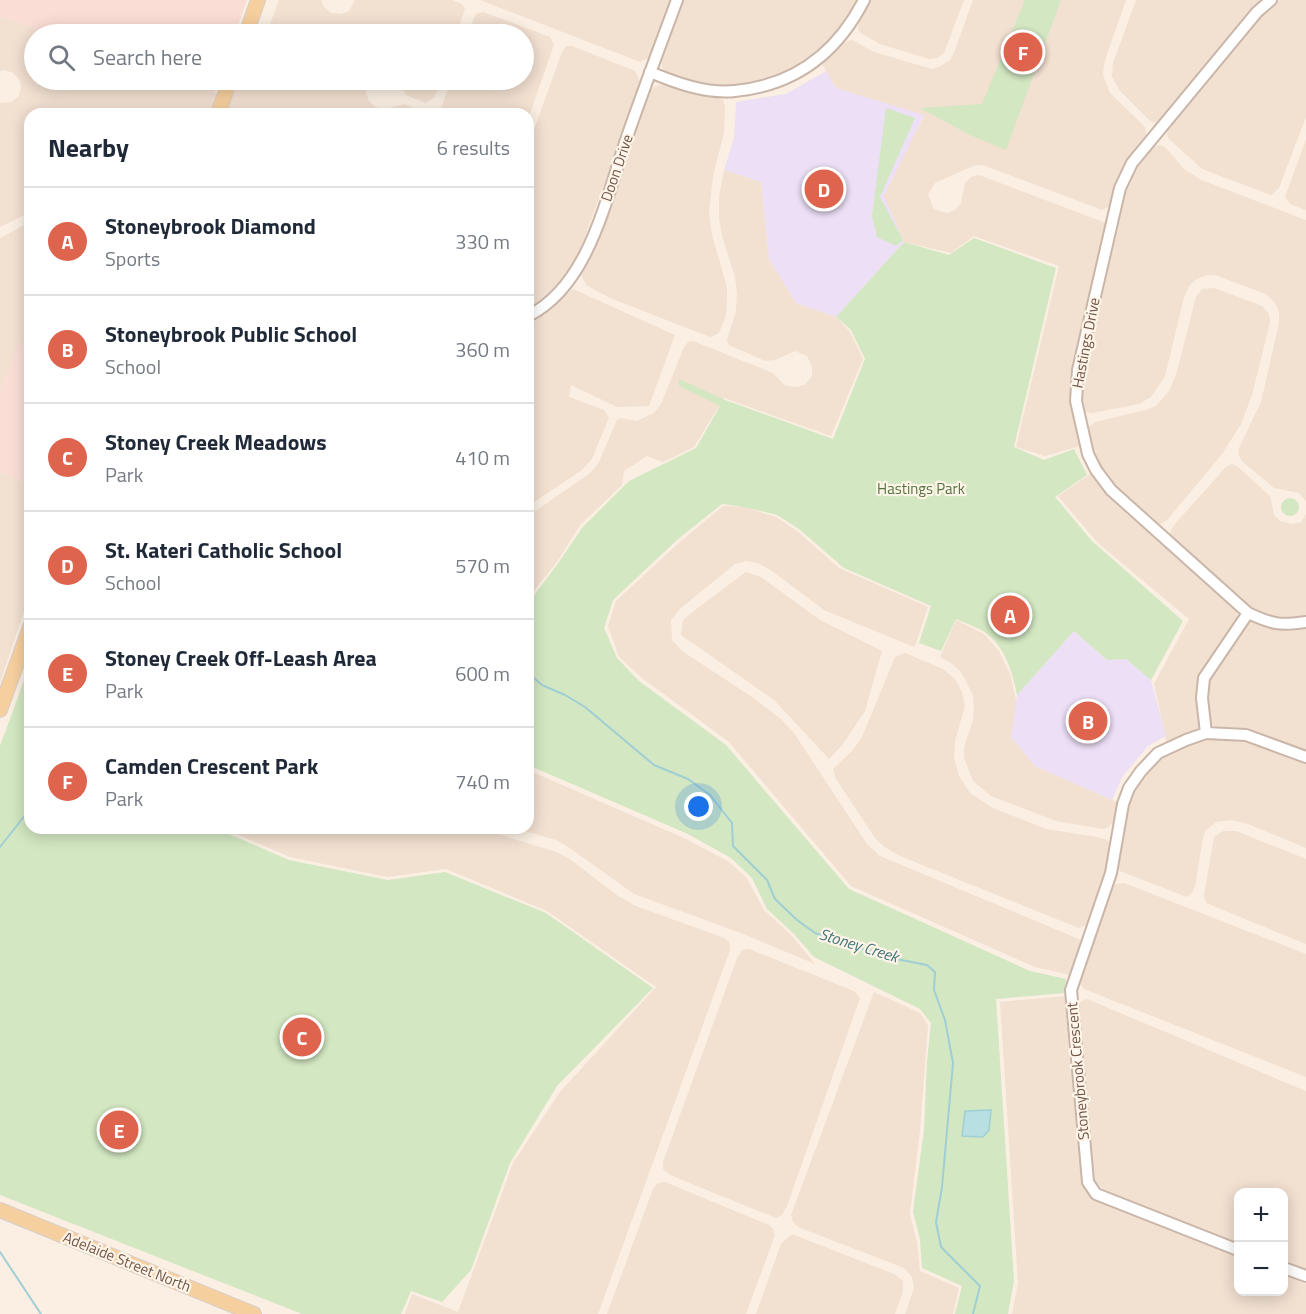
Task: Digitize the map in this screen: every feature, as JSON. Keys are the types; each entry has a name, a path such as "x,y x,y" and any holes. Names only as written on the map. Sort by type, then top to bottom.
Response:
{"main road":[{"path":"250,24 258,0"},
{"path":"220,108 226,90"},
{"path":"0,710 24,644"},
{"name":"Adelaide Street North","path":"0,1210 254,1314"}],"street":[{"name":"Doon Drive","path":"534,312 560,291 586,252 598,225 677,0"},
{"path":"650,72 676,83 702,89 734,91 790,77 814,63 836,44 855,18 864,0"},
{"name":"Hastings Drive","path":"1271,0 1257,12 1132,163 1120,188 1078,370 1076,401 1088,454 1096,470 1111,490 1248,613 1270,624 1290,625 1306,622"},
{"path":"1206,733 1202,698 1204,678 1248,613"},
{"name":"Stoneybrook Crescent","path":"1234,1248 1096,1194 1088,1182 1071,990 1111,873 1121,814 1129,788 1158,753 1206,733 1246,735 1306,757"},
{"path":"1288,1269 1306,1276"}],"shaded area":[{"path":"0,0 247,0 239,24 24,24 0,16"},
{"path":"279,0 321,0 324,7 331,13 341,14 349,11 355,0 452,0 462,4 465,8 460,24 270,24"},
{"path":"480,0 672,0 651,57 640,62"},
{"path":"684,0 858,0 836,34 815,54 790,70 761,81 731,85 703,84 666,73 662,67 661,61"},
{"path":"871,0 964,0 944,53 937,58 929,59 880,44 859,32 858,26"},
{"path":"973,0 1126,0 1108,51 1103,75 1110,93 1145,127 1147,136 1127,162 1112,205 1102,210 983,165 973,166 935,183 928,194 933,208 947,213 955,210 961,203 965,183 971,177 979,175 1106,223 1107,229 1072,399 1080,446 1045,456 1016,447 1059,266 974,236 951,253 904,242 883,196 924,116 836,88 822,64 846,42 852,40 874,52 932,69 941,66 950,60 955,50"},
{"path":"1136,0 1263,0 1157,123 1150,121 1120,91 1112,77 1113,63"},
{"path":"1280,0 1306,0 1306,117 1279,188 1271,195 1202,169 1168,138 1167,134 1168,127 1251,27 1268,8"},
{"path":"483,12 515,24 472,24 476,14"},
{"path":"0,16 24,24 24,90 207,90 219,94 214,108 24,108 24,215 0,227 0,103 11,102 18,97 21,88 20,80 13,73 0,71"},
{"path":"534,31 550,37 554,45 532,108 441,108 447,90 534,90"},
{"path":"566,46 572,46 635,71 641,84 577,258 565,277 534,307 534,129"},
{"path":"826,71 836,88 924,115 884,196 904,242 836,317 796,303 769,259 761,182 724,170 734,138 736,102 786,94"},
{"path":"664,84 680,90 718,97 723,100 725,107 724,133 713,175 709,213 712,235 727,287 727,301 726,315 719,333 710,337 610,298 586,285 581,275 591,255 650,90"},
{"path":"231,90 367,90 369,101 375,107 380,108 225,108"},
{"path":"403,90 437,90 434,98 425,103 406,95"},
{"path":"405,104 413,108 390,108"},
{"path":"1306,139 1306,210 1290,204 1285,197"},
{"path":"1159,145 1165,147 1184,169 1201,180 1306,220 1306,501 1299,493 1274,488 1239,456 1238,450 1261,402 1279,323 1279,312 1275,303 1266,294 1215,275 1207,275 1195,280 1184,297 1165,376 1151,397 1139,404 1092,413 1083,409 1084,375 1128,185 1145,154"},
{"path":"724,170 761,182 769,259 796,303 836,317 850,332 863,359 831,436 724,398 694,447 663,462 647,456 624,471 622,485 580,525 557,562 534,591 534,512 589,474 598,464 617,420 620,418 637,421 654,413 661,404 688,342 693,341 773,373 784,385 795,387 805,385 812,376 812,366 807,356 795,351 775,360 765,361 729,345 727,340 736,311 737,293 735,277 719,219 719,196"},
{"path":"24,225 24,344 19,343 0,393 0,238"},
{"path":"1214,288 1262,306 1269,314 1270,322 1252,395 1241,424 1222,454 1168,519 1161,524 1156,524 1116,488 1101,465 1088,435 1089,427 1095,422 1156,406 1169,391 1176,375 1196,297 1202,289"},
{"path":"573,289 675,335 649,406 617,407 571,385 569,397 604,410 609,418 592,459 582,470 534,502 534,320"},
{"path":"19,342 24,344 24,482 0,472 0,393"},
{"path":"1232,464 1270,496 1274,515 1280,521 1293,524 1301,522 1306,514 1306,617 1282,619 1268,617 1251,608 1171,538 1170,533 1174,525 1226,467"},
{"path":"0,472 24,482 24,611 0,683"},
{"path":"1092,473 1117,505 1236,611 1238,617 1199,683 1197,696 1200,728 1198,732 1167,744 1154,684 1189,619 1098,543 1058,496"},
{"path":"723,506 745,507 776,517 797,531 839,568 928,607 916,643 914,647 824,610 772,571 758,563 746,561 735,564 681,608 671,620 672,640 682,651 755,699 782,720 794,733 867,844 880,856 1079,939 1082,944 1071,978 1066,974 1035,967 851,886 729,742 642,678 619,657 608,626 616,601"},
{"path":"746,572 761,577 820,620 882,651 865,711 843,744 829,759 774,700 681,635 683,620"},
{"path":"956,620 984,634 999,651 1011,676 1017,705 1011,737 1035,766 1119,803 1115,820 1109,827 1104,829 1056,821 991,796 973,781 964,758 964,747 973,720 973,695 961,672 940,657"},
{"path":"1248,622 1279,630 1306,628 1306,752 1261,734 1214,727 1210,721 1207,689 1211,676"},
{"path":"1074,631 1107,660 1126,659 1151,680 1166,736 1148,746 1122,777 1112,800 1035,766 1011,737 1017,695"},
{"path":"905,653 943,669 955,679 962,692 965,706 955,741 954,758 959,776 970,793 993,808 1046,829 1097,837 1107,840 1111,845 1102,887 1089,924 1079,928 900,856 875,838 836,779 833,769 852,751 862,737 895,657"},
{"path":"1211,737 1240,739 1264,745 1306,762 1306,848 1248,824 1231,820 1216,822 1205,831 1196,882 1193,892 1187,897 1120,871 1117,867 1125,814 1137,786 1157,762 1183,745"},
{"path":"534,773 686,839 729,862 746,877 764,910 792,936 815,964 741,933 634,894 556,840 534,834"},
{"path":"1223,831 1236,831 1306,859 1306,944 1206,903 1204,895 1214,837"},
{"path":"236,834 498,834 567,857 618,896 636,906 724,938 729,942 730,950 598,1314 405,1314 412,1294 458,1312 513,1163 560,1092 656,987 547,911 446,869 387,877 290,857"},
{"path":"1124,883 1306,954 1306,1077 1084,989 1079,983 1111,887"},
{"path":"749,949 854,991 860,998 787,1206 782,1215 776,1218 670,1175 663,1169 663,1162 737,958 742,950"},
{"path":"874,992 920,1013 928,1025 920,1130 910,1214 917,1242 920,1271 959,1288 953,1314 905,1314 914,1288 912,1277 904,1268 798,1227 791,1215"},
{"path":"1066,996 1082,1171 1097,1200 1234,1255 1234,1296 1288,1296 1288,1277 1306,1284 1306,1314 1012,1314 1018,1283 1000,1002"},
{"path":"1087,999 1306,1091 1306,1271 1288,1264 1288,1188 1234,1188 1234,1242 1110,1194 1093,1178 1076,1008 1080,1002"},
{"path":"665,1182 769,1225 773,1229 775,1235 746,1314 607,1314 653,1189 658,1183"},
{"path":"792,1234 894,1274 903,1281 903,1292 895,1314 756,1314 781,1244"}],"green space":[{"path":"1025,0 1061,0 1006,150 970,135 920,108 982,104"},
{"path":"886,108 915,118 880,197 903,240 896,246 877,237 872,216"},
{"name":"Hastings Park","path":"974,238 1056,268 1014,447 1044,460 1074,449 1087,475 1055,497 1092,541 1183,621 1151,680 1126,659 1107,660 1074,631 1017,695 1003,653 986,633 956,619 941,651 919,643 931,606 844,568 799,529 777,515 722,504 678,539 613,600 604,628 617,658 639,681 726,745 849,889 1030,971 1066,979 1065,993 996,999 1014,1281 1008,1314 955,1314 962,1286 922,1268 920,1240 913,1211 924,1130 931,1023 920,1009 814,957 794,934 767,909 752,878 731,858 688,834 534,768 534,596 582,528 629,481 696,448 720,406 679,386 679,379 725,400 833,439 865,359 851,330 836,317 904,242 949,255"},
{"path":"1290,498 1296,501 1299,507 1296,513 1290,516 1284,513 1281,507 1284,501"},
{"path":"24,680 24,834 229,834 289,860 388,880 445,872 546,913 653,988 557,1086 510,1163 471,1270 442,1302 411,1291 401,1314 302,1314 0,1195 0,746"}],"water":[{"path":"991,1110 989,1130 983,1137 962,1136 965,1111"}],"waterway":[{"name":"Stoney Creek","path":"534,678 542,685 585,707 654,765 688,779 710,795 732,823 733,846 767,880 775,899 797,920 815,933 891,958 927,965 935,972 934,990 945,1020 953,1063 942,1187 936,1222 941,1247 980,1286 973,1314"},
{"name":"Stoney Creek","path":"0,847 24,817"},
{"path":"0,1252 41,1314"}],"place":[{"name":"Camden Crescent Park","path":"1023,52"},
{"name":"St. Kateri Catholic School","path":"824,189"},
{"name":"Stoneybrook Diamond","path":"1010,615"},
{"name":"Stoneybrook Public School","path":"1088,721"},
{"name":"Stoney Creek Meadows","path":"302,1037"},
{"name":"Stoney Creek Off-Leash Area","path":"119,1130"}]}
